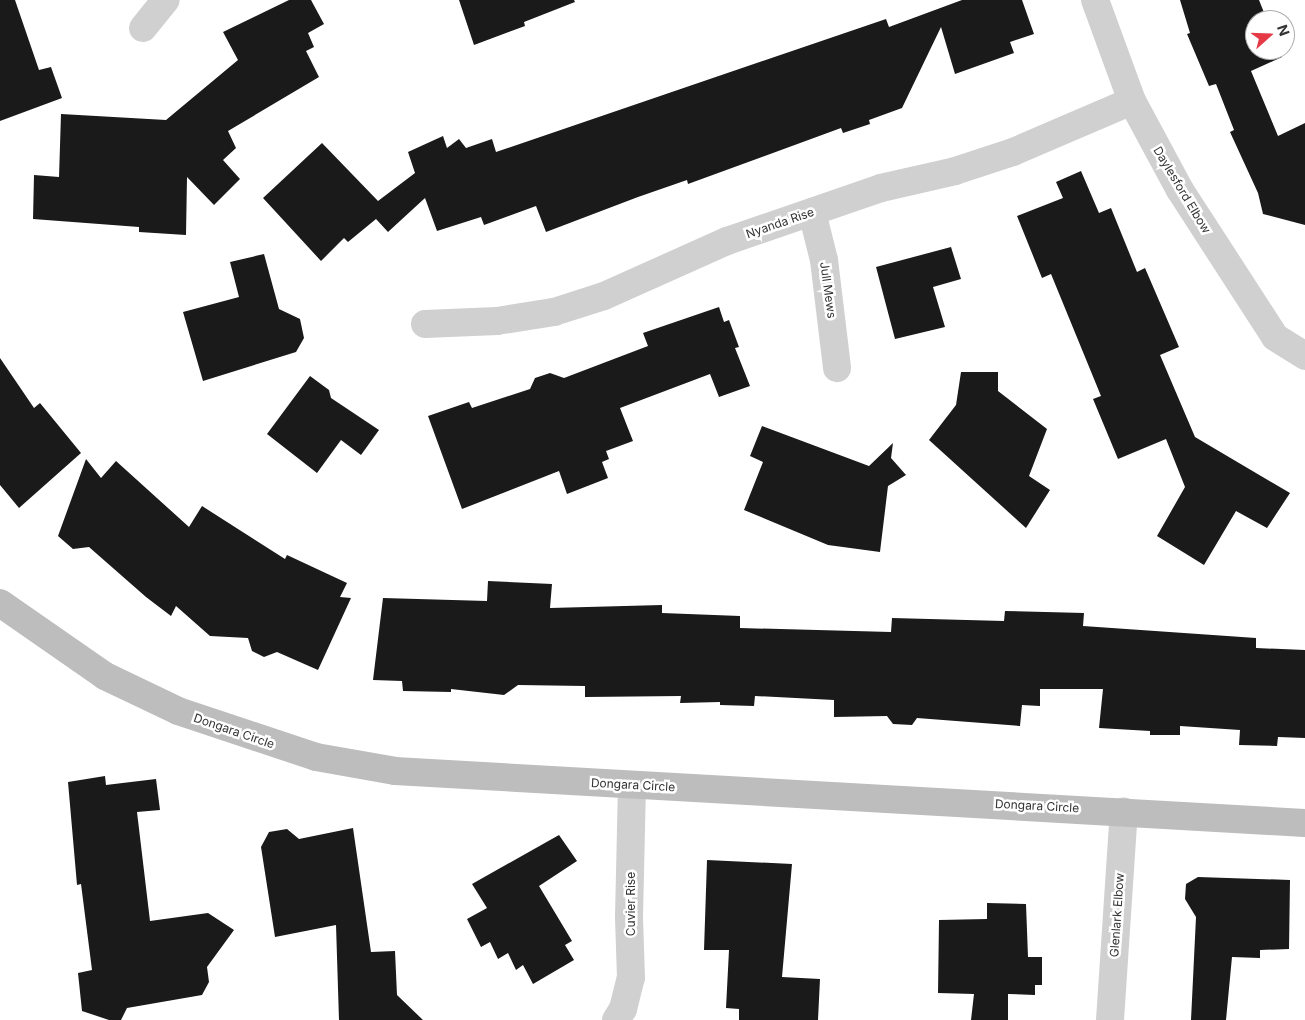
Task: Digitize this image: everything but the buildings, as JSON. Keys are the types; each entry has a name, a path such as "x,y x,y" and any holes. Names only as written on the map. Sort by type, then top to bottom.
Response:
{"street":[{"path":"142,28 166,0"},
{"name":"Daylesford Elbow","path":"1095,0 1132,101 1180,190 1276,337 1305,356"},
{"name":"Nyanda Rise","path":"425,324 497,321 554,312 604,296 727,241 881,188 955,171 1012,152 1132,101"},
{"name":"Jull Mews","path":"812,212 824,260 838,368"},
{"name":"Dongara Circle","path":"0,603 44,636 113,680 178,711 316,757 396,771 1124,811 1305,823"},
{"name":"Cuvier Rise","path":"616,1020 623,1009 632,978 629,917 632,785"},
{"name":"Glenlark Elbow","path":"1110,1020 1124,811"}]}
